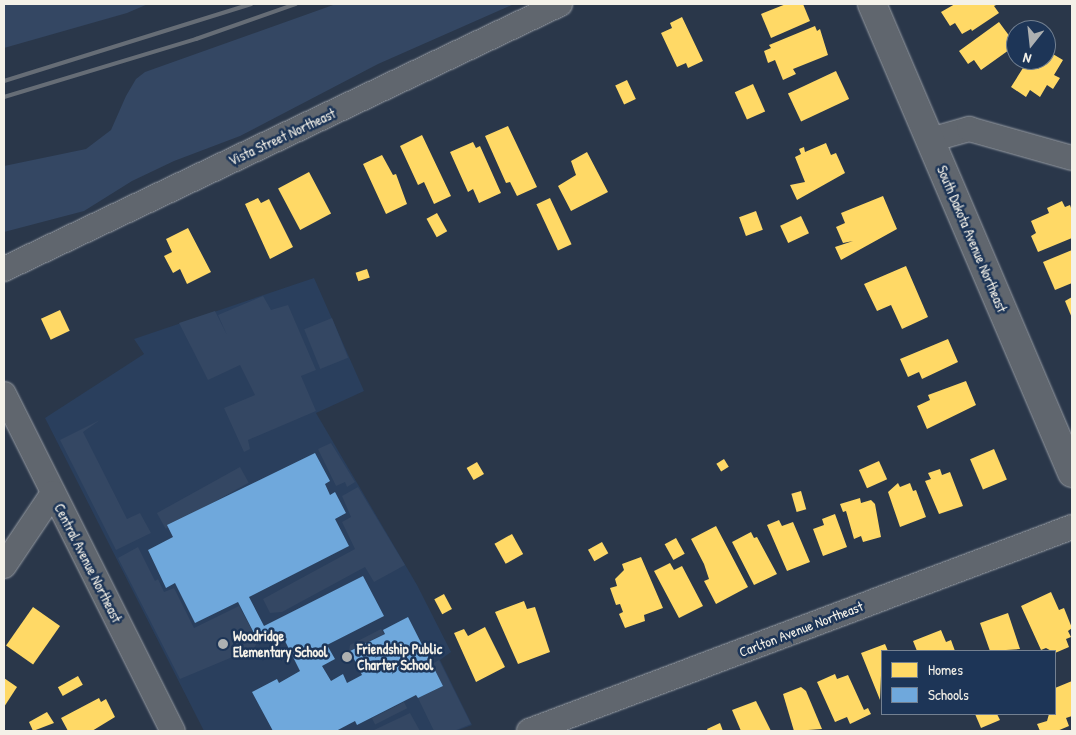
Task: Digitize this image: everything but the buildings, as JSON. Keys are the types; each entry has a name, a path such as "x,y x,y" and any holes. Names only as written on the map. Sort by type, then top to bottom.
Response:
{"main road":[{"name":"South Dakota Avenue Northeast","path":"872,4 1072,473"}],"street":[{"name":"Vista Street Northeast","path":"4,269 560,4"},
{"path":"930,140 969,130 1072,158"},
{"name":"Central Avenue Northeast","path":"4,394 173,731"},
{"path":"4,566 53,493"},
{"name":"Carlton Avenue Northeast","path":"529,731 1072,527"}],"shaded area":[{"path":"4,4 148,4 127,13 4,48"},
{"path":"336,4 514,4 378,64 240,136 174,161 132,181 84,211 4,232 4,166 86,149 111,130 126,96 136,79 145,72"},
{"path":"314,278 364,391 316,413 417,585 451,652 440,660 472,725 456,731 204,731 45,418 144,354 134,339"},
{"path":"263,296 271,310 288,305 316,370 301,376 316,411 248,440 250,449 244,452 224,408 255,395 240,365 208,380 179,323 215,311 227,335 218,315"},
{"path":"332,318 348,358 320,369 304,329"},
{"path":"100,420 83,432 127,519 140,513 151,533 116,550 60,440"},
{"path":"331,443 355,482 347,487 345,482 336,486 318,449"},
{"path":"240,467 249,483 166,529 157,513"},
{"path":"358,487 405,565 374,582 365,567 282,612 270,613 263,599 355,549 342,522 351,517 342,496"},
{"path":"138,547 155,581 158,579 164,592 174,588 194,628 239,606 258,641 254,648 180,679 118,558"},
{"path":"381,629 384,634 349,651 350,645"},
{"path":"439,660 471,724 454,731 434,731 418,698 443,686 432,664"},
{"path":"404,702 407,708 375,725 372,718"},
{"path":"410,713 420,731 374,731 374,730"}],"railway":[{"path":"4,81 251,4"},
{"path":"4,97 196,39 296,4"}],"place":[{"name":"Woodridge Elementary School","path":"223,644"},
{"name":"Friendship Public Charter School","path":"347,657"}]}
